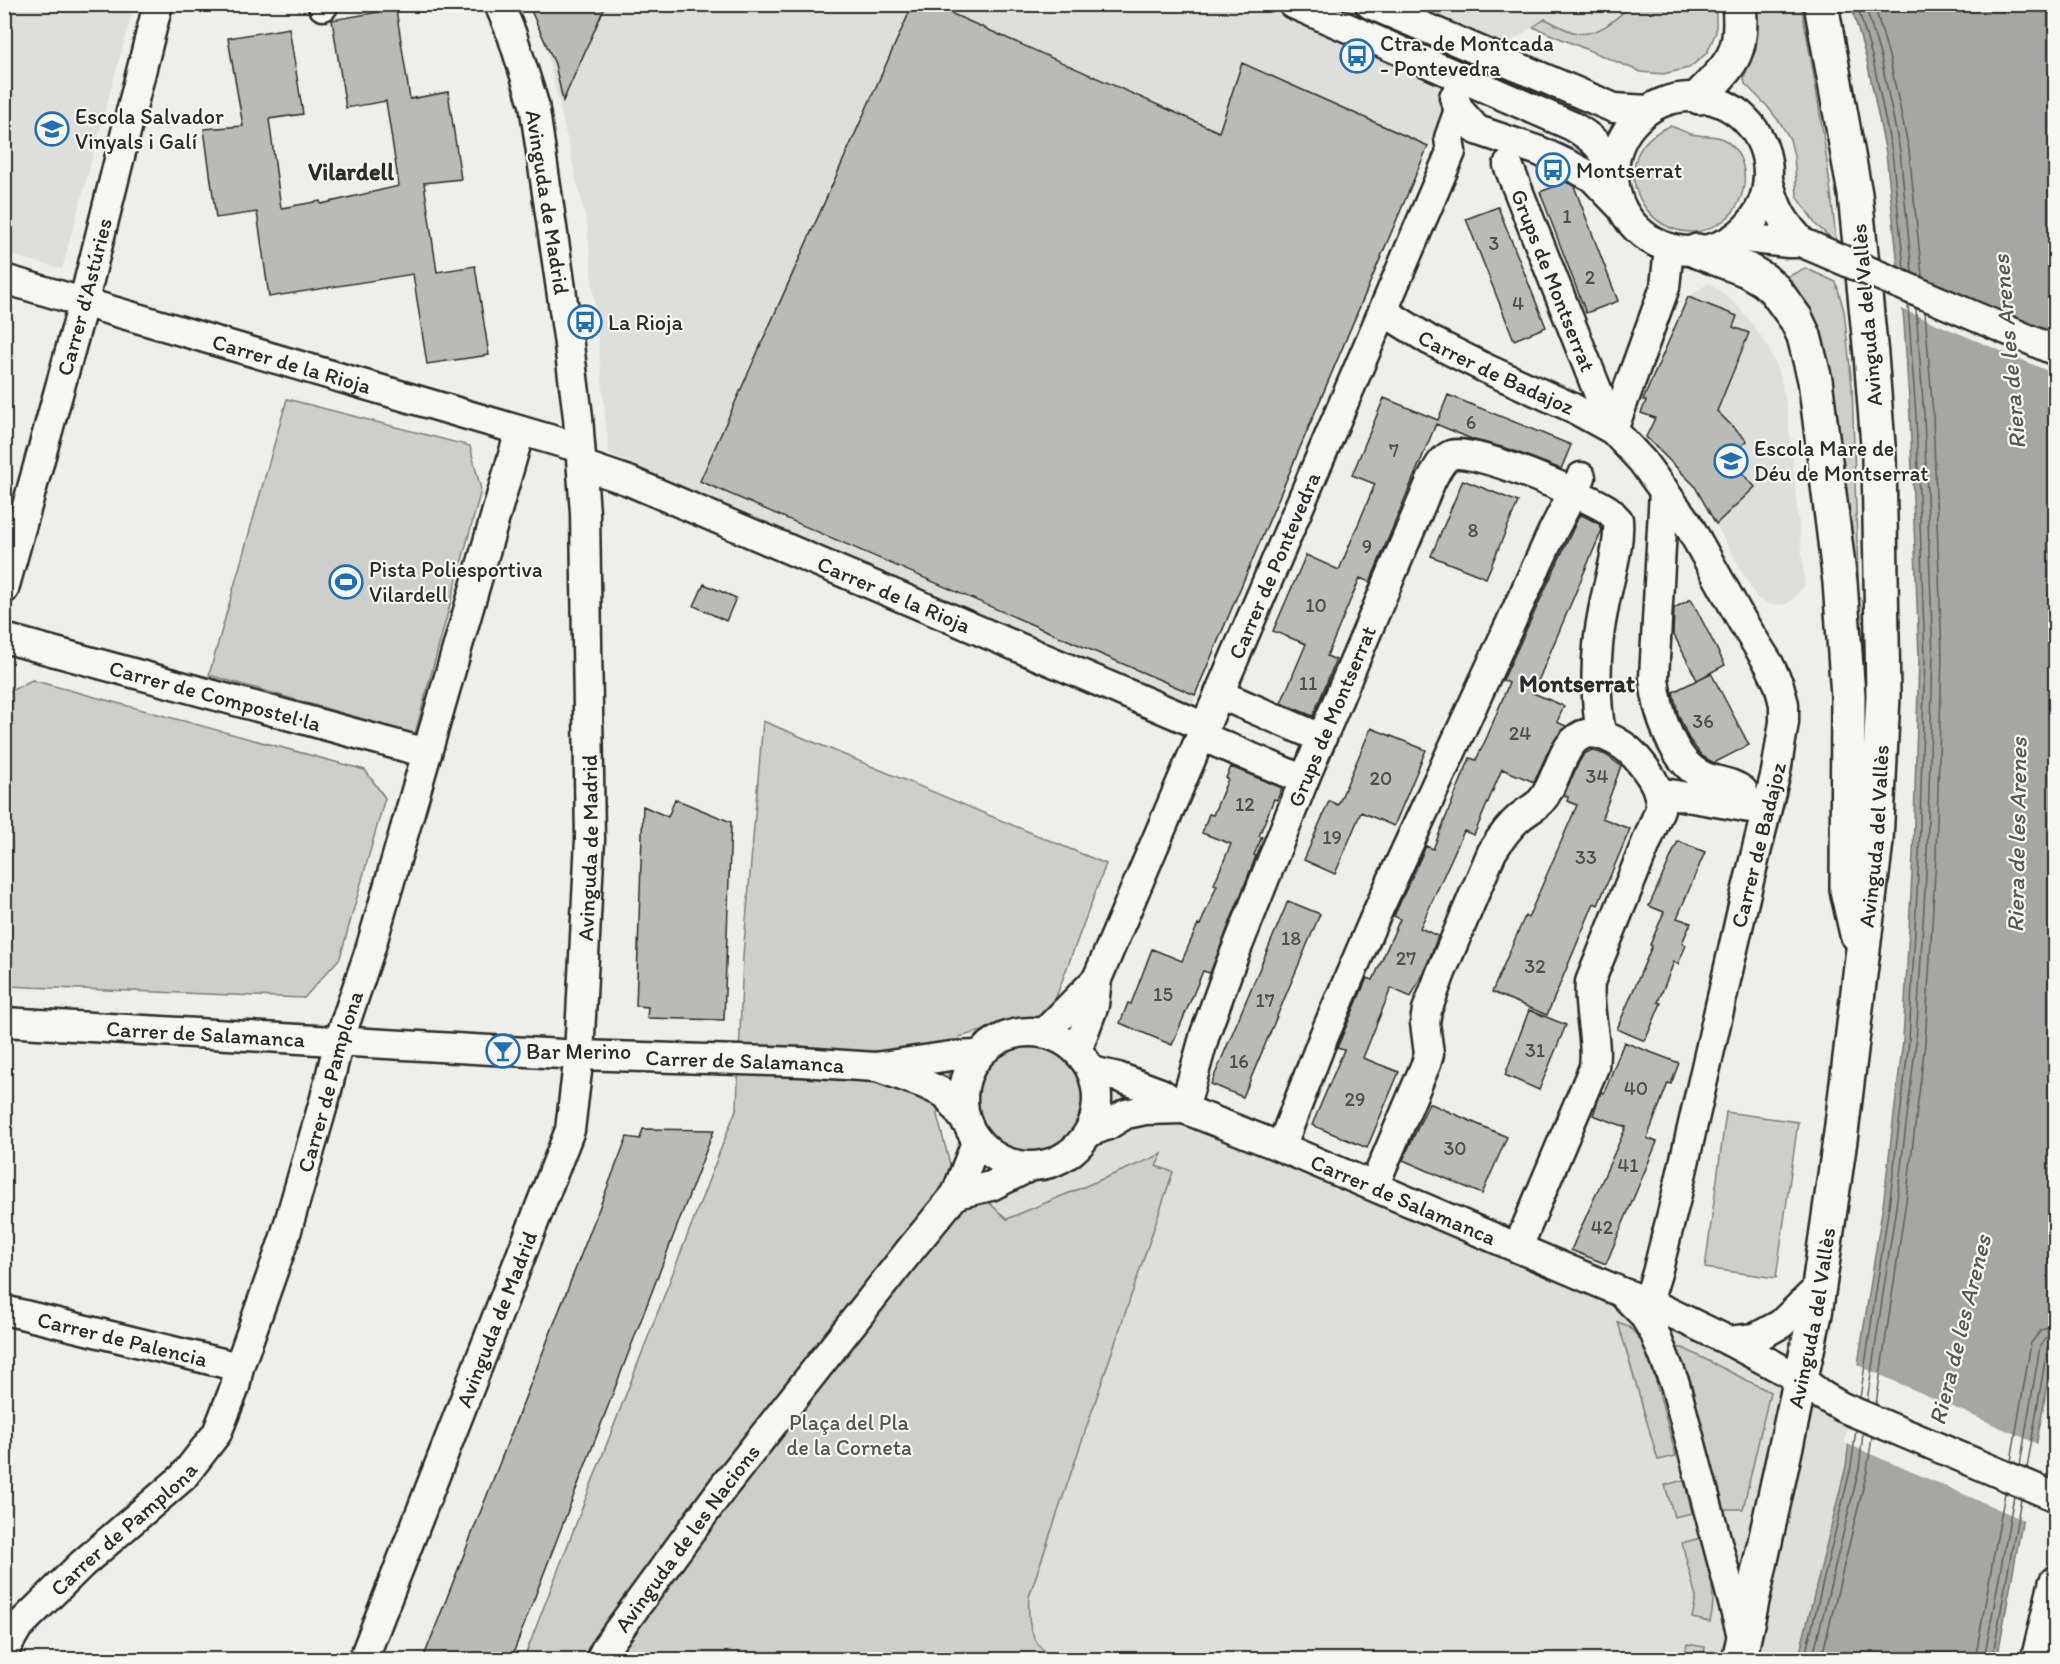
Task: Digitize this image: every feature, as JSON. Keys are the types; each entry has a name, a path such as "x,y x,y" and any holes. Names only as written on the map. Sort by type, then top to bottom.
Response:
{"main road":[{"path":"1699,97 1732,60 1739,45 1741,23 1739,4"},
{"name":"Avinguda del Vallès","path":"1741,1650 1800,1379 1811,1339 1840,1144 1876,841 1883,696 1879,458 1855,194 1821,4"},
{"path":"1683,250 1747,270 1776,290 1796,319 1804,336 1815,380 1837,551 1848,696 1847,890 1862,957"},
{"path":"2038,1659 2055,1583"}],"street":[{"name":"Carrer d'Astúries","path":"4,589 84,303 158,4"},
{"name":"Avinguda de Madrid","path":"363,1659 570,1130 579,1055 590,839 585,513 581,456 568,337 534,104 512,35 499,4"},
{"path":"1293,4 1549,116 1591,137 1601,147 1613,166"},
{"path":"1370,4 1614,108 1648,110"},
{"path":"1426,63 1442,78 1468,120 1490,136 1539,152 1592,177 1619,204 1639,232 1653,242 1683,250 1718,246 1736,237 1749,225 1758,212 1765,196 1768,180"},
{"path":"1619,204 1614,186 1613,166 1624,134 1634,120 1662,102 1681,97 1699,97 1719,102 1736,111 1750,125 1761,141 1767,160 1768,180 1776,208 1789,228 1803,243"},
{"name":"Carrer de Pontevedra","path":"1084,1061 1097,979 1451,152 1462,145 1468,120 1484,123 1515,113 1549,116"},
{"name":"Grups de Montserrat","path":"1508,165 1613,430"},
{"path":"1736,237 1803,243 2055,351"},
{"path":"1613,430 1665,287 1683,250"},
{"name":"Carrer de la Rioja","path":"4,279 520,431 581,456 629,481 1203,731 1304,780"},
{"name":"Carrer de Badajoz","path":"1383,311 1429,340 1571,407 1613,430 1642,461 1688,524 1779,685 1784,704 1784,737 1756,809 1745,897 1658,1273 1648,1302"},
{"name":"Carrer de Pamplona","path":"4,1652 18,1627 82,1564 183,1477 217,1433 235,1387 239,1367 284,1240 339,1041 370,950 507,484 520,431"},
{"name":"Grups de Montserrat","path":"1184,1109 1205,1034 1229,968 1304,780 1441,463 1451,454 1466,453 1577,484 1617,520 1617,540 1598,641 1597,706 1601,734"},
{"path":"1281,1147 1324,1036 1376,915 1553,531 1577,484"},
{"path":"1664,490 1661,581 1654,668 1658,709 1674,746 1685,762 1703,776 1736,786 1743,791 1756,809"},
{"name":"Carrer de Compostel·la","path":"4,638 427,753"},
{"path":"1219,694 1322,738"},
{"path":"1374,1186 1426,1064 1429,1054 1425,1023 1427,1010 1492,852 1510,826 1543,799 1572,742 1582,735 1601,734 1628,748 1646,771 1658,792 1661,798 1660,808 1590,982 1589,1006 1596,1052 1594,1067 1518,1247"},
{"path":"1658,792 1756,809"},
{"name":"Carrer de Pontevedra","path":"1044,1033 1097,979"},
{"name":"Carrer de Salamanca","path":"4,1022 579,1055 875,1066 951,1056 979,1055"},
{"path":"956,1194 991,1186 1029,1167 1057,1161 1081,1144 1089,1132 1097,1113 1098,1091 1084,1061 1062,1039 1044,1033 1026,1032 1009,1035 992,1043 979,1055 972,1065 964,1088 964,1113 972,1133 991,1154 1009,1163 1029,1167"},
{"name":"Carrer de Salamanca","path":"1084,1061 1161,1093 1184,1109 1281,1147 1648,1302 1729,1341 1800,1379 1842,1407 2053,1496"},
{"name":"Carrer de Salamanca","path":"875,1066 946,1094 972,1133"},
{"name":"Carrer de Salamanca","path":"1089,1132 1108,1125 1126,1114 1145,1110 1184,1109"},
{"name":"Avinguda de les Nacions","path":"600,1659 607,1646 724,1486 909,1250 956,1194 972,1133"},
{"path":"1729,1341 1755,1338 1781,1324 1819,1287"},
{"name":"Carrer de Salamanca","path":"1621,1292 1643,1314 1655,1334 1675,1384 1741,1650"},
{"name":"Carrer de Palencia","path":"4,1310 239,1367"},
{"path":"4,1659 9,1659"}],"shaded area":[{"name":"Escola Salvador Vinyals i Galí","path":"4,5 134,5 62,269 5,253"},
{"path":"528,5 1631,5 1596,32 1575,33 1545,19 1484,58 1437,127 1193,704 609,454 587,225 545,43"},
{"name":"Escola Mare de Déu de Montserrat","path":"1709,283 1731,299 1747,317 1767,345 1780,376 1787,408 1805,585 1786,604 1768,604 1757,598 1694,485 1646,437 1655,418 1641,413 1646,401 1643,400 1688,297"},
{"path":"962,1083 1121,1093 1600,1284 1950,1453 1932,1659 591,1660 984,1161 959,1109"}],"green space":[{"path":"1631,5 1716,5 1716,32 1707,53 1689,68 1663,74 1641,72 1533,27 1545,19 1573,32 1593,32 1607,25"},
{"path":"1749,5 1801,5 1822,123 1836,242 1816,225 1797,196 1794,156 1790,139 1767,106 1745,84 1747,68 1756,50 1756,44 1750,40"},
{"path":"1670,126 1696,135 1723,139 1733,147 1743,167 1743,191 1739,203 1723,221 1699,231 1676,230 1657,219 1642,203 1634,182 1635,161 1647,141"},
{"path":"1805,268 1836,282 1844,311 1852,386 1859,605 1842,460 1825,352 1820,333 1785,278"},
{"name":"Pista Poliesportiva Vilardell","path":"287,399 470,446 481,490 415,734 209,675"},
{"path":"32,680 365,770 385,798 340,958 304,998 5,986 5,711 10,691"},
{"name":"Plaça del Pla de la Corneta","path":"763,721 1106,864 1050,1013 959,1037 937,1115 951,1168 1007,1219 1162,1154 1156,1166 1173,1172 1029,1597 1032,1632 1040,1646 1053,1659 542,1660 526,1653 737,1107 743,956"},
{"path":"1028,1046 1049,1050 1066,1062 1078,1079 1082,1100 1078,1121 1066,1138 1049,1150 1028,1154 1007,1150 990,1138 978,1121 974,1100 978,1079 990,1062 1007,1050"},
{"path":"1726,1112 1798,1122 1776,1278 1705,1268"},
{"path":"1618,1322 1628,1326 1646,1345 1676,1456 1658,1460"},
{"path":"1676,1348 1683,1348 1770,1392 1743,1509 1721,1509"},
{"path":"1684,1480 1692,1513 1674,1517 1665,1485"},
{"path":"1700,1538 1712,1590 1710,1622 1692,1618 1696,1597 1682,1543"},
{"path":"1687,1644 1705,1647 1703,1659 1684,1659"}],"water":[{"name":"Riera de les Arenes","path":"1851,5 2050,5 2056,49 2055,1331 1997,1659 1798,1660 1846,1466 1859,1358 1884,1198 1903,1040 1913,855 1919,657 1904,322 1886,153 1867,61"}],"pier":[{"path":"1895,266 2055,333 2055,374 1899,308"},
{"path":"1855,1364 2040,1445 2026,1521 1845,1443"}],"building":[{"path":"528,4 606,4 563,101 555,64"},
{"path":"913,4 930,4 1219,132 1242,63 1428,146 1195,695 700,481"},
{"path":"396,9 410,99 448,92 461,179 424,183 437,272 475,266 489,355 427,364 413,274 269,297 257,212 216,218 204,129 243,126 228,38 289,28 303,114 269,119 281,208 320,201 321,204 399,186 386,101 346,108 332,20"},
{"path":"1566,182 1574,186 1618,301 1586,313 1540,192"},
{"path":"1498,207 1546,327 1514,340 1466,219"},
{"path":"1688,297 1737,316 1733,327 1749,333 1717,411 1747,441 1728,458 1755,487 1716,524 1694,485 1646,437 1655,418 1641,413 1646,401 1643,400"},
{"path":"1448,395 1571,445 1561,469 1509,449 1474,440 1436,424 1370,582 1360,578 1350,601 1327,656 1336,660 1313,716 1281,703 1306,644 1273,631 1306,555 1339,570 1375,484 1352,475 1384,398 1438,420"},
{"path":"1463,480 1518,502 1486,578 1431,556"},
{"path":"1580,514 1599,524 1602,530 1533,693 1564,706 1557,722 1566,726 1551,745 1534,782 1502,769 1474,835 1464,831 1420,928 1438,936 1428,962 1411,997 1391,988 1363,1058 1399,1072 1367,1148 1312,1125 1344,1050 1337,1048 1367,978 1373,980 1400,919 1394,916 1426,846 1433,849 1470,758 1476,760 1487,737 1509,683 1503,680"},
{"path":"704,584 736,598 726,621 694,606"},
{"path":"1691,599 1725,665 1697,680 1673,633 1674,608"},
{"path":"1711,673 1749,745 1714,763 1702,756 1689,739 1678,714 1673,692"},
{"path":"1371,728 1426,750 1394,826 1361,812 1335,874 1304,860 1329,801 1338,805"},
{"path":"1592,750 1606,755 1621,766 1602,818 1630,829 1598,905 1594,903 1547,1015 1492,992 1525,916 1528,918 1577,805 1567,801 1568,797 1564,795 1579,762 1584,754"},
{"path":"1231,767 1282,788 1277,800 1274,799 1259,836 1262,837 1254,855 1256,856 1210,973 1203,971 1172,1045 1120,1023 1128,1003 1131,1004 1152,949 1182,961 1198,924 1200,925 1231,844 1202,833 1209,814 1213,815"},
{"path":"675,799 731,822 724,1020 647,1018 648,1007 636,1006 643,806 668,817"},
{"path":"1678,841 1705,852 1677,918 1691,923 1682,943 1686,945 1678,964 1674,962 1658,1002 1661,1003 1645,1041 1617,1029 1664,912 1649,906"},
{"path":"1288,901 1320,914 1243,1097 1211,1084"},
{"path":"1529,1010 1566,1025 1539,1090 1505,1075"},
{"path":"1624,1042 1679,1063 1671,1084 1668,1083 1647,1138 1657,1142 1606,1264 1571,1250 1626,1127 1593,1115"},
{"path":"1429,1103 1507,1137 1482,1194 1403,1160"},
{"path":"643,1129 714,1130 511,1659 423,1659 627,1137 640,1139"}],"place":[{"name":"Ctra. de Montcada - Pontevedra","path":"1357,56"},
{"name":"Escola Salvador Vinyals i Galí","path":"52,129"},
{"name":"Montserrat","path":"1553,170"},
{"name":"La Rioja","path":"585,322"},
{"name":"Escola Mare de Déu de Montserrat","path":"1731,461"},
{"name":"Pista Poliesportiva Vilardell","path":"346,582"},
{"name":"Bar Merino","path":"503,1051"}],"district":[{"name":"Vilardell","path":"351,172"},
{"name":"Montserrat","path":"1577,684"}]}
